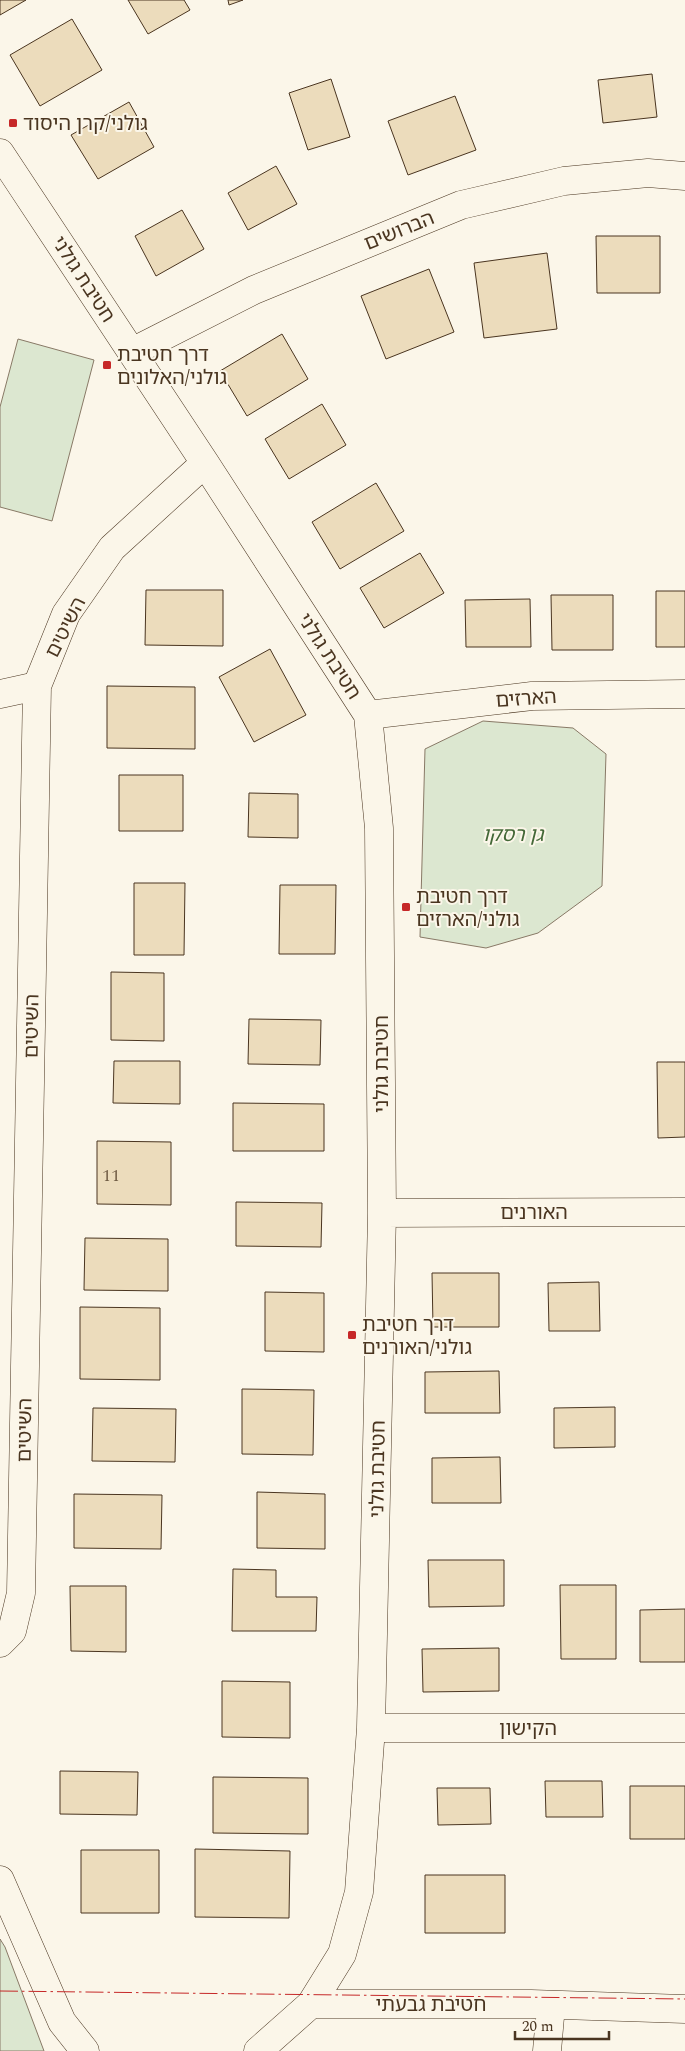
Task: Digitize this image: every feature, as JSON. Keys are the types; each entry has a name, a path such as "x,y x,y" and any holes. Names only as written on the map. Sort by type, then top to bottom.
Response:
{"street":[{"name":"חטיבת גולני","path":"0,153 205,463 368,715 379,828 382,1213 371,1728 359,1892 342,1954 310,2004 258,2051"},
{"name":"הברושים","path":"132,352 254,290 461,205 564,182 648,173 685,176"},
{"name":"השיטים","path":"0,1644 12,1631 21,1592 37,686 66,614 112,548 205,463"},
{"path":"0,694 37,686"},
{"name":"הארזים","path":"368,715 532,696 685,694"},
{"name":"האורנים","path":"382,1213 685,1212"},
{"name":"הקישון","path":"371,1728 685,1728"},
{"path":"0,1880 62,2022 85,2051"},
{"name":"חטיבת גבעתי","path":"310,2004 551,2005 685,2009"},
{"path":"547,2051 551,2005"}],"green space":[{"path":"18,339 94,360 52,521 0,507 0,407"},
{"name":"גן רסקו","path":"483,721 573,728 606,754 602,886 538,933 486,948 420,937 425,749"},
{"path":"0,1939 5,1947 44,2051 0,2051"}],"building":[{"path":"0,0 26,0 0,15"},
{"path":"128,0 184,0 190,10 148,34"},
{"path":"228,0 243,0 229,5"},
{"path":"72,19 102,70 40,106 10,55"},
{"path":"652,74 657,117 603,123 598,80"},
{"path":"331,79 350,137 308,150 289,93"},
{"path":"455,96 476,150 408,175 388,121"},
{"path":"129,102 154,147 98,179 71,135"},
{"path":"276,166 297,204 248,230 228,193"},
{"path":"182,210 204,249 156,276 135,236"},
{"path":"596,236 660,236 660,293 597,293"},
{"path":"547,253 557,329 484,338 474,263"},
{"path":"429,269 454,332 386,359 361,296"},
{"path":"282,334 308,379 247,416 220,371"},
{"path":"322,404 346,445 289,479 265,439"},
{"path":"376,483 404,531 340,569 312,522"},
{"path":"420,553 444,593 384,628 360,588"},
{"path":"146,590 223,590 223,646 145,645"},
{"path":"656,591 685,591 685,647 656,647"},
{"path":"551,595 613,595 613,650 552,650"},
{"path":"530,599 531,647 466,647 465,600"},
{"path":"270,649 306,715 254,742 219,677"},
{"path":"107,686 195,687 195,749 107,748"},
{"path":"119,775 183,775 183,831 119,831"},
{"path":"249,793 298,794 298,838 248,837"},
{"path":"134,883 185,883 184,955 134,955"},
{"path":"280,885 336,885 335,954 279,954"},
{"path":"111,972 164,973 164,1041 111,1040"},
{"path":"249,1019 321,1020 320,1065 248,1064"},
{"path":"114,1061 180,1061 180,1104 113,1103"},
{"path":"657,1062 685,1062 685,1137 658,1138"},
{"path":"233,1103 324,1104 324,1151 233,1151"},
{"path":"97,1141 171,1142 171,1205 97,1204"},
{"path":"236,1202 322,1203 321,1247 236,1246"},
{"path":"85,1238 168,1239 168,1291 84,1290"},
{"path":"432,1273 499,1273 499,1327 433,1327"},
{"path":"599,1282 600,1331 549,1331 548,1283"},
{"path":"265,1292 324,1293 324,1352 265,1351"},
{"path":"80,1307 160,1308 160,1380 80,1379"},
{"path":"499,1371 500,1413 425,1413 425,1372"},
{"path":"242,1389 314,1390 313,1455 242,1454"},
{"path":"615,1407 615,1447 554,1448 554,1408"},
{"path":"93,1408 176,1409 175,1462 92,1461"},
{"path":"500,1457 501,1503 432,1503 432,1458"},
{"path":"257,1492 325,1494 325,1549 257,1548"},
{"path":"74,1494 162,1495 161,1549 74,1548"},
{"path":"428,1560 504,1560 504,1606 429,1607"},
{"path":"233,1569 276,1570 276,1597 317,1597 316,1631 232,1631"},
{"path":"560,1585 616,1585 616,1659 561,1659"},
{"path":"70,1586 126,1586 126,1652 71,1651"},
{"path":"685,1609 685,1662 640,1662 640,1610"},
{"path":"499,1648 499,1691 423,1692 422,1649"},
{"path":"222,1681 290,1682 290,1738 222,1737"},
{"path":"60,1771 138,1772 137,1815 60,1814"},
{"path":"213,1777 308,1778 308,1834 213,1833"},
{"path":"545,1781 602,1781 603,1817 546,1817"},
{"path":"630,1786 685,1786 685,1839 630,1839"},
{"path":"437,1788 490,1788 491,1824 438,1825"},
{"path":"195,1849 290,1851 289,1918 195,1917"},
{"path":"81,1850 159,1850 159,1913 81,1913"},
{"path":"425,1875 505,1875 505,1933 425,1933"}],"power":[{"path":"0,1991 685,1999"}],"place":[{"name":"גולני/קרן היסוד","path":"13,123"},
{"name":"דרך חטיבת גולני/האלונים","path":"107,365"},
{"name":"דרך חטיבת גולני/הארזים","path":"406,907"},
{"name":"דרך חטיבת גולני/האורנים","path":"352,1335"}]}
